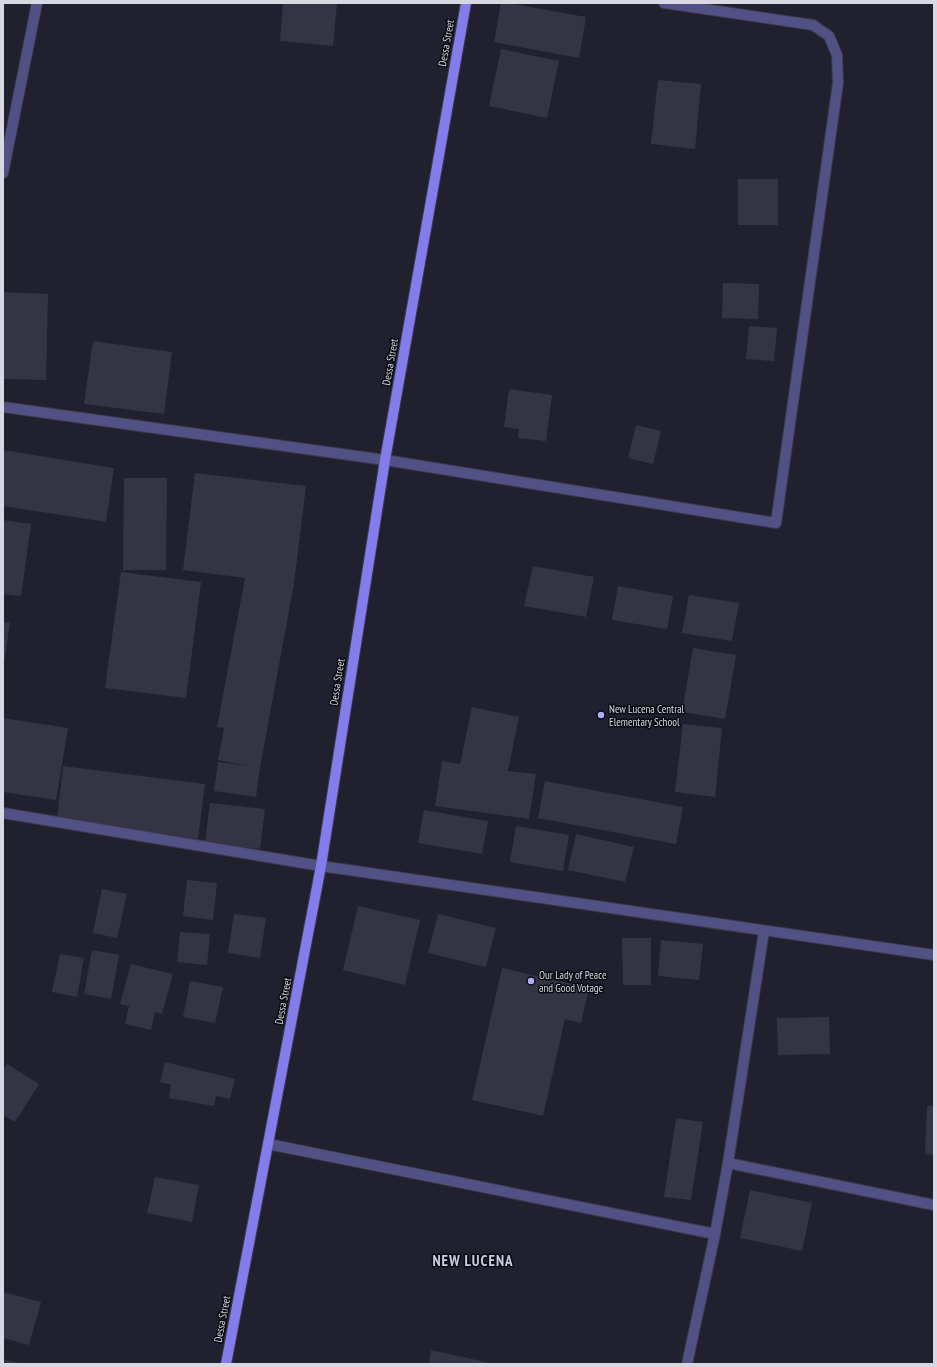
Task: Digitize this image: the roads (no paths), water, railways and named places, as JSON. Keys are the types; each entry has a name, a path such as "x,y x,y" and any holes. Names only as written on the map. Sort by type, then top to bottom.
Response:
{"main road":[{"name":"Dessa Street","path":"226,1364 320,866 385,460 466,3"}],"street":[{"path":"3,173 37,3"},
{"path":"3,407 385,460 776,523 838,83 838,55 829,36 813,25 664,3"},
{"path":"3,813 320,866 934,955"},
{"path":"687,1364 715,1234 728,1164 764,931"},
{"path":"268,1144 715,1234"},
{"path":"728,1164 934,1205"}],"place":[{"name":"New Lucena Central Elementary School","path":"601,715"},
{"name":"Our Lady of Peace and Good Votage","path":"531,981"}],"district":[{"name":"NEW LUCENA","path":"473,1261"}]}
